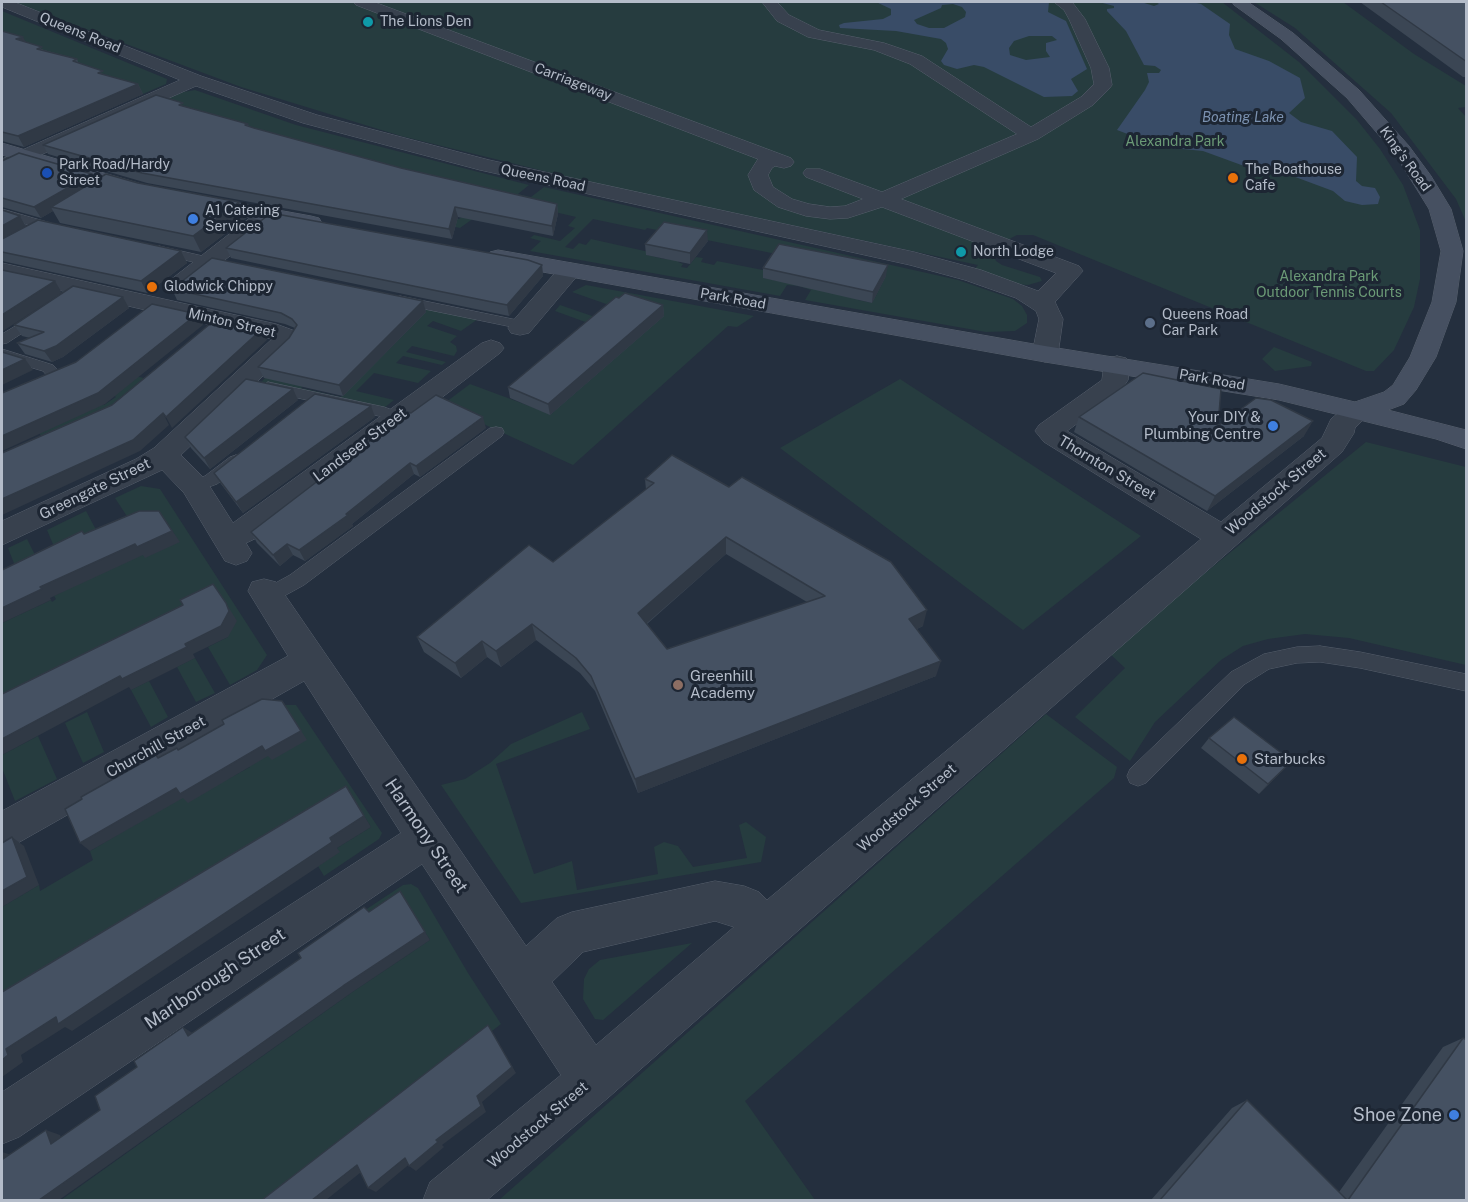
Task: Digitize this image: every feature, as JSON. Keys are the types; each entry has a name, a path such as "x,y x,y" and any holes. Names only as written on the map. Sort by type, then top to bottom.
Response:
{"street":[{"name":"Queens Road","path":"2,2 195,80 310,119 487,166 914,259 1024,293 1041,302"},
{"name":"Carriageway","path":"361,2 779,160 764,164 758,175 764,190 785,203 806,210 830,213 848,212 883,199"},
{"path":"769,2 783,18 814,34 878,46 916,60 1031,135"},
{"path":"883,199 1031,135 1098,93 1103,85 1100,68 1077,19 1070,7 1062,2"},
{"name":"King's Road","path":"1239,2 1287,36 1353,94 1402,150 1421,176 1440,209 1452,251 1444,302 1423,357 1403,390 1394,398 1359,411"},
{"path":"395,14 421,6"},
{"path":"2,166 195,80"},
{"path":"2,149 106,188 174,197 328,226"},
{"path":"813,173 1071,271 1041,302 1048,309 1051,319 1045,354"},
{"path":"130,322 268,215"},
{"name":"Park Road","path":"474,252 1045,354 1279,392 1467,441"},
{"name":"Minton Street","path":"2,270 74,293 153,305 216,324 276,331 286,336"},
{"path":"521,327 570,270"},
{"name":"Greengate Street","path":"2,534 146,466 164,455 283,343 286,336"},
{"name":"Landseer Street","path":"195,486 232,546 250,528 491,348"},
{"name":"Thornton Street","path":"1117,364 1115,380 1111,386 1049,431 1221,537"},
{"name":"Woodstock Street","path":"448,1200 592,1080 1221,537 1332,444 1340,433 1341,425 1359,411"},
{"path":"164,455 195,486"},
{"name":"Harmony Street","path":"266,593 427,838 592,1080"},
{"name":"Churchill Street","path":"2,831 310,662"},
{"name":"Marlborough Street","path":"2,1120 427,838"},
{"path":"523,980 572,933 715,901 744,907 765,929"}],"lane":[{"path":"2,213 36,229 72,233"},
{"path":"36,229 60,214"},
{"path":"141,247 243,269"},
{"path":"382,296 521,327"},
{"path":"2,340 50,309"},
{"path":"2,354 48,368 53,375"},
{"path":"242,381 384,412 396,418"},
{"path":"298,411 315,398"},
{"path":"266,593 297,580 496,432"},
{"path":"195,486 211,480 246,453"},
{"path":"1138,776 1238,678 1264,662 1297,655 1320,654 1360,660 1467,683"}],"green space":[{"name":"Alexandra Park","path":"14,2 1222,2 1299,62 1357,120 1380,149 1403,185 1420,230 1420,279 1414,307 1394,350 1374,371 1366,371 1033,235 1017,235 993,253 996,261 1002,265 1040,277 1042,281 1028,285 1015,284 973,271 978,265 593,183 401,136 241,87"},
{"path":"1254,2 1343,2 1414,54 1466,86 1466,107 1458,108 1466,117 1466,222 1456,199 1391,113 1295,28"},
{"path":"2,11 167,79 166,84 143,94 134,92 2,35"},
{"path":"195,90 296,125 529,185 518,194 531,197 544,187 958,280 1013,299 1022,306 1027,315 1027,323 1015,331 986,332 805,300 811,290 799,286 787,285 780,296 530,251 541,241 530,238 534,235 560,241 575,228 568,226 576,217 525,205 504,222 496,219 515,204 456,189 435,203 444,206 433,215 459,219 468,212 478,215 460,228 447,225 433,234 441,227 436,226 442,221 434,219 415,231 426,223 414,219 427,210 423,208 449,189 405,177 377,195 369,193 357,200 347,197 363,187 370,189 390,175 356,166 334,179 338,181 321,191 310,187 293,197 289,196 305,186 302,185 320,175 325,176 345,162 310,152 268,176 260,173 242,182 295,151 269,141 176,188 153,183 185,166 198,169 226,155 235,157 246,151 242,149 259,140 249,135 251,133 236,129 227,131 219,129 161,159 140,153 152,155 192,135 200,137 219,125 190,116 166,128 157,129 185,116 183,114 186,112 162,108 166,106 158,104 149,106 178,93","holes":["593,219 645,230 647,228 886,276 872,303 858,300 862,293 804,278 800,285 789,282 790,279 780,277 777,281 764,278 768,271 717,261 714,265 701,262 703,258 696,257 687,268 681,267 683,264 678,262 682,257 667,256 664,259 647,255 649,252 591,239 586,245 579,243 573,249 565,247"]},
{"path":"586,285 754,316 737,327 728,326 573,465 442,405 470,384 551,414 663,316 599,327 555,311 560,305 595,317 609,305 572,292"},
{"path":"336,290 478,319 461,331 433,321 427,326 457,336 450,342 456,346 457,351 454,356 412,346 406,352 446,362 442,365 403,356 396,363 431,371 418,383 374,373 356,391 394,400 384,408 261,382 279,365","holes":["346,345 384,354 341,397 301,388"]},
{"path":"1274,347 1312,362 1311,366 1275,371 1262,359"},
{"path":"131,375 144,378 108,408 42,437 31,423 101,402 104,405 116,397 93,380"},
{"path":"900,379 1141,536 1023,630 780,448"},
{"path":"1366,442 1466,467 1466,665 1349,638 1305,634 1268,639 1243,646 1221,660 1155,722 1130,761 1075,717 1125,668 1108,652"},
{"path":"141,486 160,489 267,655 257,670 230,685 208,647 228,637 2,711 2,623 51,600 52,602 56,599 54,596 124,558 179,542 167,522 134,527 115,498"},
{"path":"86,511 102,541 58,556 47,530"},
{"path":"27,539 41,567 19,576 8,548"},
{"path":"195,658 215,693 196,702 177,667"},
{"path":"149,681 168,717 151,727 131,690"},
{"path":"268,705 296,705 382,833 379,839 324,876 318,866 339,852 337,848 371,827 352,797 2,1009 2,907 39,885 40,891 93,860 90,851 184,796 228,779 250,767 246,758"},
{"path":"87,712 104,752 83,763 65,723"},
{"path":"582,712 590,729 496,764 534,874 572,861 577,890 658,874 654,847 664,842 678,846 693,867 747,858 739,825 746,822 766,837 761,862 521,903 441,785 465,779 490,763 511,744"},
{"path":"1046,714 1117,767 1114,778 745,1101 815,1200 499,1200"},
{"path":"38,736 57,779 15,801 2,768 2,755"},
{"path":"411,884 418,888 501,1024 275,1200 61,1200 351,993 430,940 405,900 338,928 403,885"},
{"path":"692,943 603,1020 595,1019 583,999 584,979 589,969 600,960"}],"water":[{"path":"876,2 1049,2 1048,12 1066,21 1087,69 1071,79 1078,91 1072,96 1044,97 984,67 974,65 957,69 944,65 941,61 948,49 946,43 941,39 896,31 840,28 839,25 844,23 883,19 891,15 891,9","holes":["953,4 962,7 966,12 965,17 944,28 929,28 917,24 914,20 941,8 942,5","1029,36 1052,36 1057,40 1046,43 1046,51 1050,57 1026,60 1010,55 1009,48 1014,41"]},
{"name":"Boating Lake","path":"1099,2 1141,2 1154,6 1159,4 1156,2 1192,2 1201,4 1230,24 1229,35 1235,49 1269,61 1300,78 1305,98 1289,113 1301,122 1332,131 1357,157 1356,181 1362,186 1375,188 1380,197 1378,204 1362,205 1345,201 1333,191 1263,165 1255,170 1203,151 1162,147 1117,130 1145,90 1149,82 1147,73 1159,73 1161,70 1155,66 1144,65 1126,31 1107,11 1114,6"}],"building":[{"path":"1381,2 1467,2 1467,62"},
{"path":"2,31 23,37 16,39 42,47 37,49 77,59 73,61 103,71 98,73 138,84 18,136 2,132"},
{"path":"156,95 183,103 179,105 248,124 245,125 254,128 401,168 557,204 552,226 455,207 449,229 142,173 43,145"},
{"path":"19,153 92,174 34,207 2,198 2,161"},
{"path":"106,174 138,183 239,202 193,236 51,207"},
{"path":"2,210 20,216 2,226"},
{"path":"271,213 528,260 542,265 507,305 226,248"},
{"path":"38,220 181,251 141,281 2,252 2,239"},
{"path":"664,222 707,230 690,253 645,244"},
{"path":"779,244 888,265 873,292 763,268"},
{"path":"212,258 423,301 339,385 258,367 289,338 297,325 292,319 281,313 172,289"},
{"path":"2,270 55,281 2,315"},
{"path":"73,286 123,297 56,346 44,351 17,343 44,332 14,325"},
{"path":"625,293 663,305 548,404 508,387 616,297 619,298"},
{"path":"152,304 197,314 98,393 2,436 2,393 76,362"},
{"path":"216,319 262,329 166,417 163,413 133,440 2,499 2,453 112,405"},
{"path":"2,352 25,359 2,370"},
{"path":"1143,373 1221,389 1218,426 1256,398 1271,400 1313,421 1215,496 1079,417"},
{"path":"246,379 293,389 204,458 185,437"},
{"path":"315,394 371,406 236,502 214,473"},
{"path":"436,395 483,417 416,466 410,463 346,514 348,515 299,550 287,544 273,555 251,532 408,412 411,413"},
{"path":"672,455 729,487 742,477 891,562 927,610 909,619 941,661 635,779 591,676 576,658 532,624 496,651 482,641 455,663 417,637 529,545 553,562 654,483 645,479","holes":["726,537 825,596 667,649 638,613"]},
{"path":"139,511 159,511 172,531 137,547 135,544 40,587 42,589 2,608 2,570 82,531 84,534"},
{"path":"213,584 229,611 221,626 185,644 187,647 122,679 120,676 2,739 2,694 183,605 180,600"},
{"path":"262,699 282,701 301,731 265,751 262,746 180,794 176,788 80,843 65,809 82,799 81,797 156,755 158,758 177,748 178,750 224,724 222,720"},
{"path":"1234,717 1292,761 1268,784 1209,738"},
{"path":"346,786 364,816 330,838 332,842 58,1024 56,1017 6,1049 8,1055 2,1060 2,992"},
{"path":"12,837 27,877 2,891 2,843"},
{"path":"400,891 425,932 343,986 39,1200 2,1200 2,1156 3,1159 46,1130 51,1144 100,1110 95,1096 137,1067 134,1061 183,1027 188,1036 301,958 298,953 364,907 369,912"},
{"path":"488,1025 512,1067 477,1096 481,1106 436,1140 438,1142 409,1166 405,1158 368,1188 357,1165 312,1200 262,1200"},
{"path":"1463,1038 1467,1040 1467,1200 1348,1200"},
{"path":"1247,1100 1347,1200 1160,1200"}],"place":[{"name":"The Lions Den","path":"368,22"},
{"name":"Park Road/Hardy Street","path":"47,173"},
{"name":"The Boathouse Cafe","path":"1233,178"},
{"name":"A1 Catering Services","path":"193,219"},
{"name":"North Lodge","path":"961,252"},
{"name":"Glodwick Chippy","path":"152,287"},
{"name":"Queens Road Car Park","path":"1150,323"},
{"name":"Your DIY & Plumbing Centre","path":"1273,426"},
{"name":"Greenhill Academy","path":"678,685"},
{"name":"Starbucks","path":"1242,759"},
{"name":"Shoe Zone","path":"1454,1115"}],"park label":[{"name":"Alexandra Park Outdoor Tennis Courts","path":"1329,286"}]}
